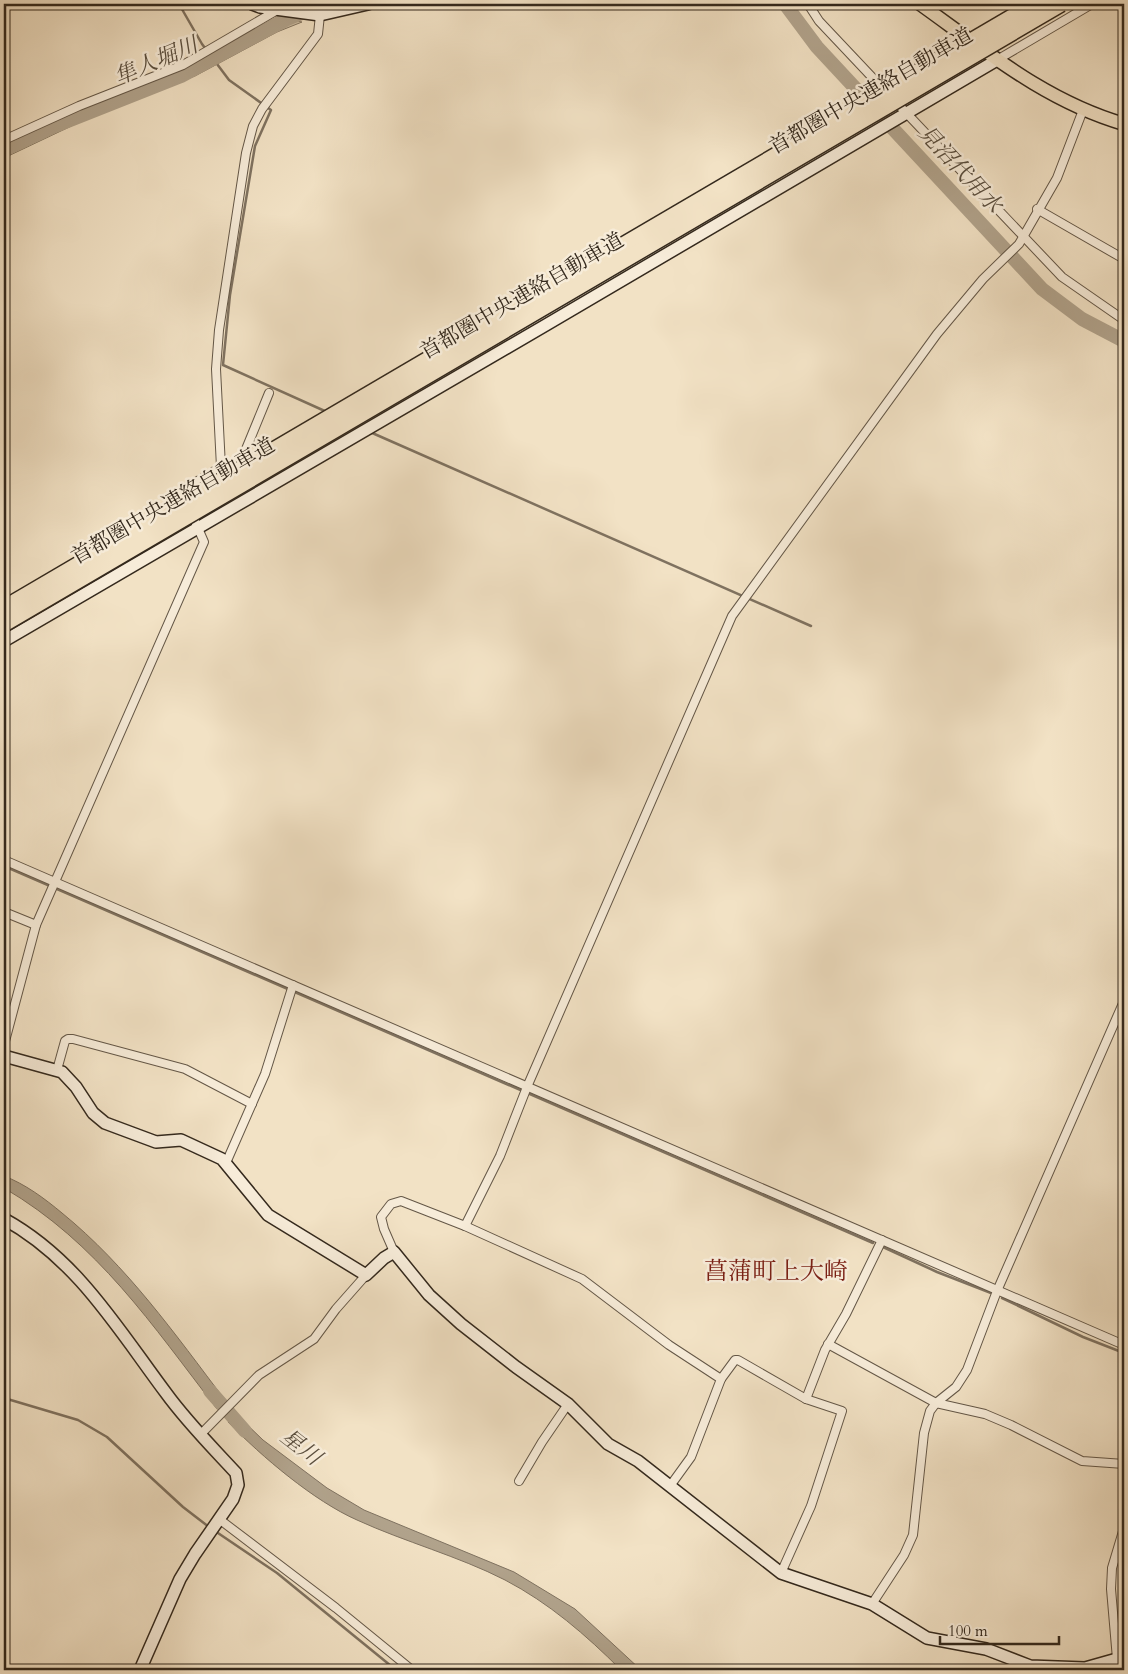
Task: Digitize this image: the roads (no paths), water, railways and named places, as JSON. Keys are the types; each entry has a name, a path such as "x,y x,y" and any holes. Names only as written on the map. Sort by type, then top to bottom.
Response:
{"highway":[{"name":"首都圏中央連絡自動車道","path":"4,608 1034,4"},
{"name":"首都圏中央連絡自動車道","path":"4,624 1061,4"}],"main road":[{"path":"920,4 997,60 1048,94 1083,110 1124,124"}],"street":[{"path":"252,4 279,9 292,8 320,14 368,4"},
{"path":"808,4 819,21 1070,285 1124,320"},
{"path":"4,641 1092,4"},
{"path":"4,140 79,106 183,65 279,9"},
{"path":"4,1046 36,925 204,542 181,491 221,467 216,369 218,340 246,153 253,126 262,109 318,34 320,14"},
{"path":"465,1226 500,1156 527,1087 732,616 936,334 983,279 1024,237 1037,209 1057,178 1083,110"},
{"path":"1037,209 1124,259"},
{"path":"244,454 269,393"},
{"path":"4,860 1124,1345"},
{"path":"4,912 36,925"},
{"path":"226,1162 265,1074 292,985"},
{"path":"872,1604 904,1555 913,1535 924,1433 930,1411 962,1378 997,1291 1124,1002"},
{"path":"56,1070 65,1041 68,1038 185,1069 252,1104"},
{"path":"4,1056 56,1070 68,1077 93,1113 105,1123 156,1142 181,1140 226,1162 268,1215 366,1275"},
{"path":"721,1379 669,1345 582,1279 412,1204 395,1201 382,1217 384,1229 394,1252 420,1285 442,1308 516,1367 568,1404 608,1444 638,1461 781,1573 872,1604 927,1638 986,1649 1030,1666 1084,1668 1120,1658 1111,1598 1112,1568 1124,1528"},
{"path":"4,1219 50,1250 85,1284 200,1435 236,1473 238,1479 237,1490 233,1499 180,1579 140,1670"},
{"path":"806,1399 828,1344 846,1314 882,1240"},
{"path":"200,1435 268,1368 314,1339 342,1302 366,1275 384,1258 394,1252"},
{"path":"828,1344 936,1403 994,1418 1082,1461 1124,1464"},
{"path":"670,1486 690,1457 721,1379 732,1363 738,1360 806,1399 842,1411 811,1506 781,1573"},
{"path":"519,1481 542,1442 568,1404"},
{"path":"215,1525 336,1608 412,1670"}],"waterway":[{"path":"179,4 202,44 229,80 271,110 255,146 230,295 223,365 327,412"},
{"name":"隼人堀川","path":"4,150 55,126 181,76 287,19 323,4"},
{"name":"見沼代用水","path":"785,4 817,47 1042,289 1082,319 1124,341"},
{"path":"370,432 811,626"},
{"path":"4,866 873,1243"},
{"path":"883,1247 937,1272 991,1293"},
{"path":"1002,1298 1083,1337 1124,1353"},
{"name":"星川","path":"210,1391 245,1431"},
{"path":"4,1398 78,1420 107,1437 183,1507 209,1527"},
{"path":"215,1531 277,1573 396,1670"}],"district":[{"name":"菖蒲町上大崎","path":"776,1271"}]}
